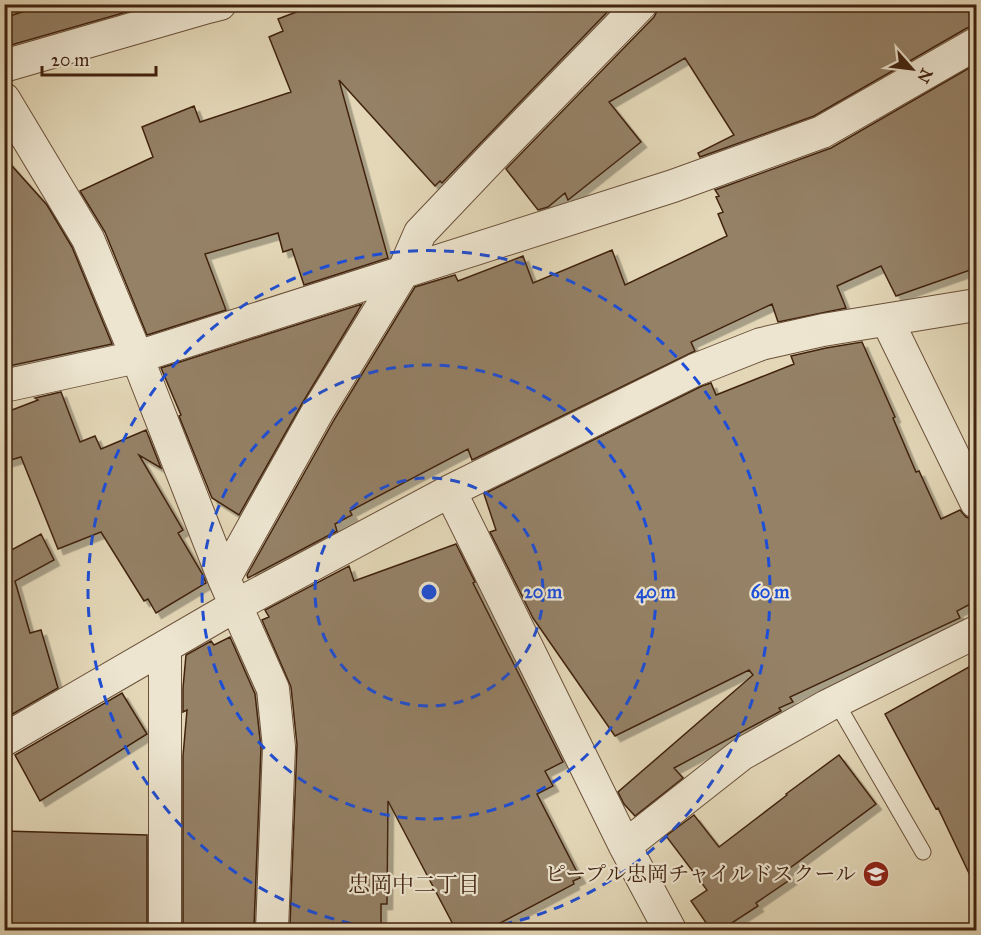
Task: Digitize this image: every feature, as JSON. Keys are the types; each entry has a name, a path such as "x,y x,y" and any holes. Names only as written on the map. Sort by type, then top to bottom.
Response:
{"street":[{"path":"4,66 220,4"},
{"path":"230,592 318,411 403,272 420,233 641,4"},
{"path":"4,386 136,357 673,186 822,132 976,44"},
{"path":"4,99 88,239 230,592 273,689 279,747 272,930"},
{"path":"4,740 165,647 230,592 450,491 695,370 761,344 823,330 976,305"},
{"path":"887,320 976,502"},
{"path":"450,491 625,846 670,930"},
{"path":"625,846 742,754 836,702 976,632"},
{"path":"165,647 165,930"}],"lane":[{"path":"836,702 923,852"}],"shaded area":[{"path":"5,4 34,5 5,18"}],"building":[{"path":"46,4 144,4 144,7 4,47 4,18"},
{"path":"317,4 615,4 442,183 440,181 435,186 339,80 388,258 304,285 292,249 283,252 278,233 205,254 226,310 147,335 105,232 80,191 153,157 142,127 194,106 200,122 291,92 269,37 283,31 278,19"},
{"path":"658,4 976,4 976,26 967,28 814,116 700,157 698,153 734,135 685,58 609,102 641,142 568,200 565,193 548,207 538,210 506,169 654,17"},
{"path":"976,64 976,268 896,296 881,266 837,286 846,308 778,322 772,304 691,342 695,351 472,460 468,449 350,511 352,515 335,524 337,531 248,578 247,575 334,420 415,287 455,275 458,281 523,256 533,283 612,250 625,285 727,236 718,214 723,212 715,190 831,148"},
{"path":"4,157 47,205 72,247 112,344 9,366 4,361"},
{"path":"362,304 239,515 212,498 161,368"},
{"path":"862,342 916,472 919,471 941,519 960,510 966,517 976,520 976,601 957,611 960,618 790,697 793,702 779,708 781,711 674,768 683,778 635,816 624,804 618,792 753,675 749,670 615,736 533,618 490,532 496,530 484,494 702,386 711,383 716,395 794,364 791,356"},
{"path":"61,392 80,442 95,436 101,449 146,430 161,468 139,455 183,530 178,533 206,583 156,613 148,599 144,601 101,532 58,549 21,457 4,462 4,413 38,400 35,398"},
{"path":"41,534 54,560 15,581 30,633 41,630 58,688 4,719 4,554"},
{"path":"456,544 475,582 473,583 563,762 545,771 553,786 537,794 580,878 573,881 574,884 487,930 456,930 388,801 387,904 381,904 381,930 307,930 307,924 290,925 297,745 291,687 262,620 269,617 265,610 349,566 354,581"},
{"path":"230,637 255,694 261,748 254,926 183,927 183,756 187,710 183,712 183,688 186,655 211,641 214,645"},
{"path":"976,663 976,888 938,808 936,809 885,714"},
{"path":"122,693 147,734 40,801 15,755"},
{"path":"839,755 876,804 786,871 791,879 756,903 758,906 721,930 711,930 691,901 707,890 666,836 694,815 719,847"},
{"path":"4,831 147,835 147,930 4,930"}],"place":[{"name":"ピープル忠岡チャイルドスクール","path":"876,874"}],"district":[{"name":"忠岡中二丁目","path":"414,884"}]}
